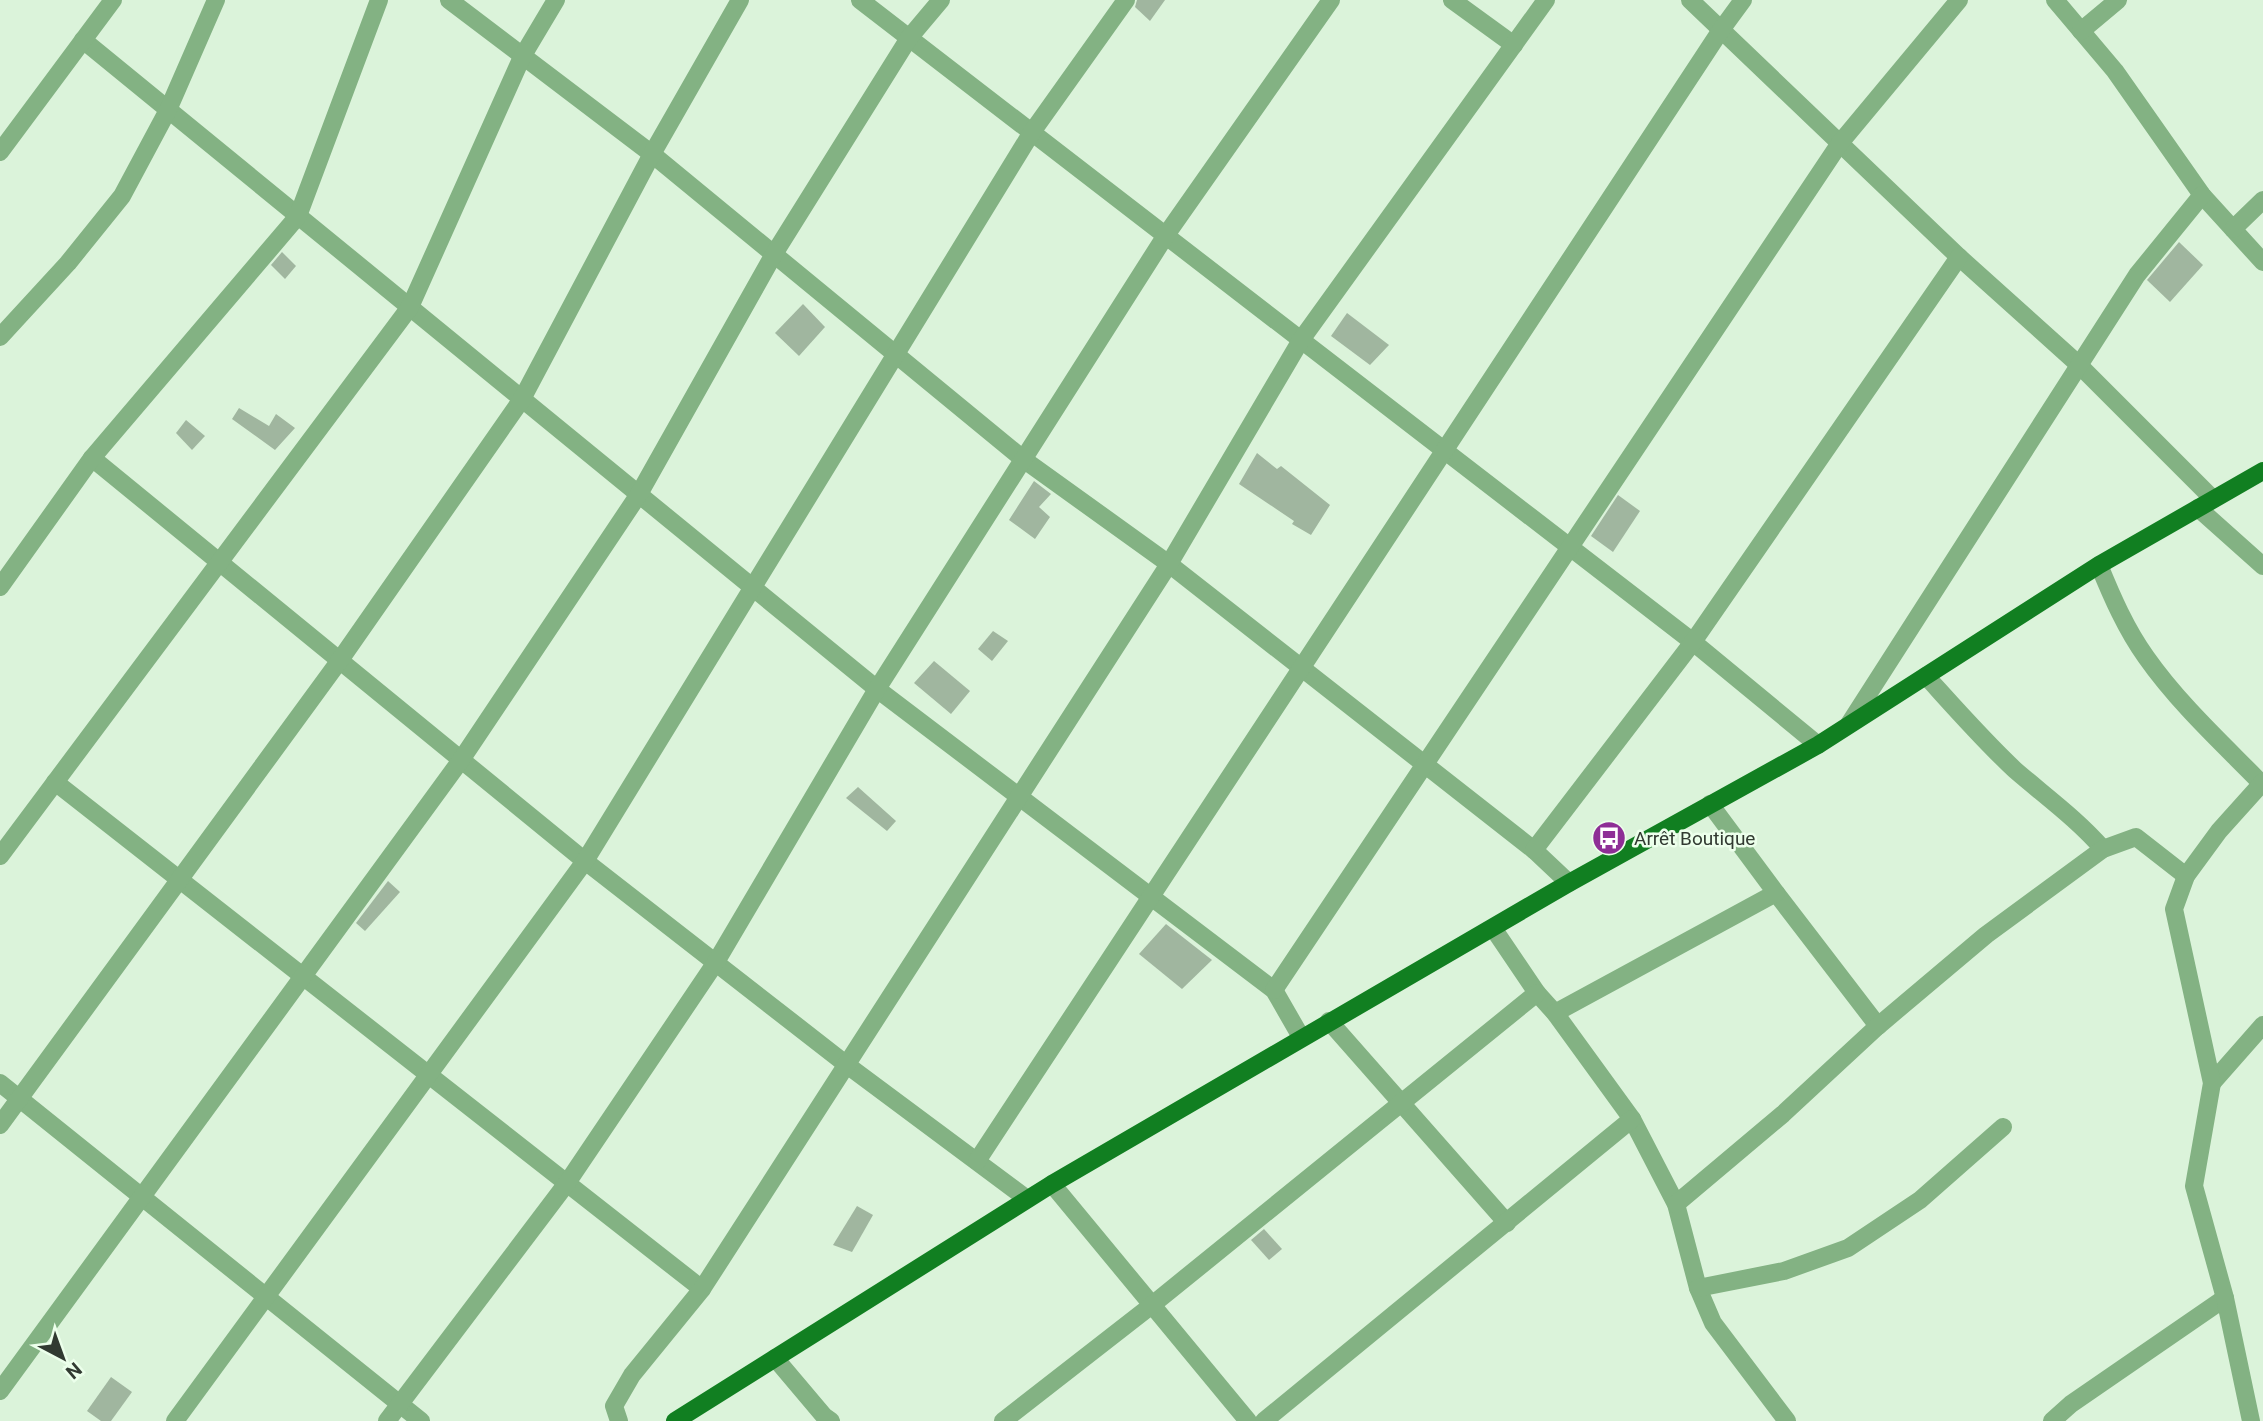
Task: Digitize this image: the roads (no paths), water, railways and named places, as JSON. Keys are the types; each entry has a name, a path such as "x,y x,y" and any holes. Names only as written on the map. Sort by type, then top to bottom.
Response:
{"main road":[{"path":"676,1421 1052,1184 1569,883 1818,745 2099,565 2263,471"}],"street":[{"path":"0,152 113,0"},
{"path":"0,337 68,263 122,196 168,110 216,0"},
{"path":"0,587 92,458 298,216 379,0"},
{"path":"449,0 652,154 1023,458 1169,564 1534,850 1569,883"},
{"path":"0,856 410,307 522,57 556,0"},
{"path":"0,1125 340,660 522,398 652,154 740,0"},
{"path":"860,0 1693,642 1818,745"},
{"path":"0,1391 461,760 639,494 774,254 909,38 941,0"},
{"path":"175,1421 585,861 894,353 1032,132 1126,0"},
{"path":"387,1421 567,1183 716,962 877,688 1023,458 1166,235 1331,0"},
{"path":"1452,0 1514,45"},
{"path":"619,1421 614,1406 632,1375 702,1289 847,1065 1169,564 1301,340 1546,0"},
{"path":"1690,0 1959,257 2078,364 2263,566"},
{"path":"977,1161 1743,0"},
{"path":"1274,990 1840,143 1959,0"},
{"path":"2055,0 2115,71 2202,195 2263,261"},
{"path":"2081,31 2118,0"},
{"path":"83,40 877,688 1274,990 1301,1037"},
{"path":"1849,724 2137,275 2202,195"},
{"path":"2233,229 2263,201"},
{"path":"1534,850 1693,642 1959,257"},
{"path":"92,458 585,861 847,1065 1027,1199"},
{"path":"2099,565 2117,607 2144,655 2171,689 2263,783 2219,831 2186,876 2174,909 2212,1083 2194,1186 2225,1298 2251,1421"},
{"path":"1926,676 1978,734 2090,833 2103,849"},
{"path":"55,782 702,1289"},
{"path":"1710,804 1878,1026"},
{"path":"1676,1204 1783,1114 1878,1026 1986,935 2103,849 2136,837 2186,876"},
{"path":"1555,1013 1776,894"},
{"path":"1493,928 1537,993 1555,1013 1632,1119 1676,1204 1698,1288 1713,1324 1787,1421"},
{"path":"1003,1421 1152,1305 1537,993"},
{"path":"1329,1021 1507,1223"},
{"path":"2212,1083 2263,1025"},
{"path":"0,1083 421,1421"},
{"path":"1264,1421 1632,1119"},
{"path":"1698,1288 1784,1271 1848,1248 1920,1199 2003,1127"},
{"path":"1052,1184 1248,1421"},
{"path":"2052,1421 2071,1404 2225,1298"},
{"path":"775,1358 831,1421"}],"place":[{"name":"Arrêt Boutique","path":"1609,838"}]}
